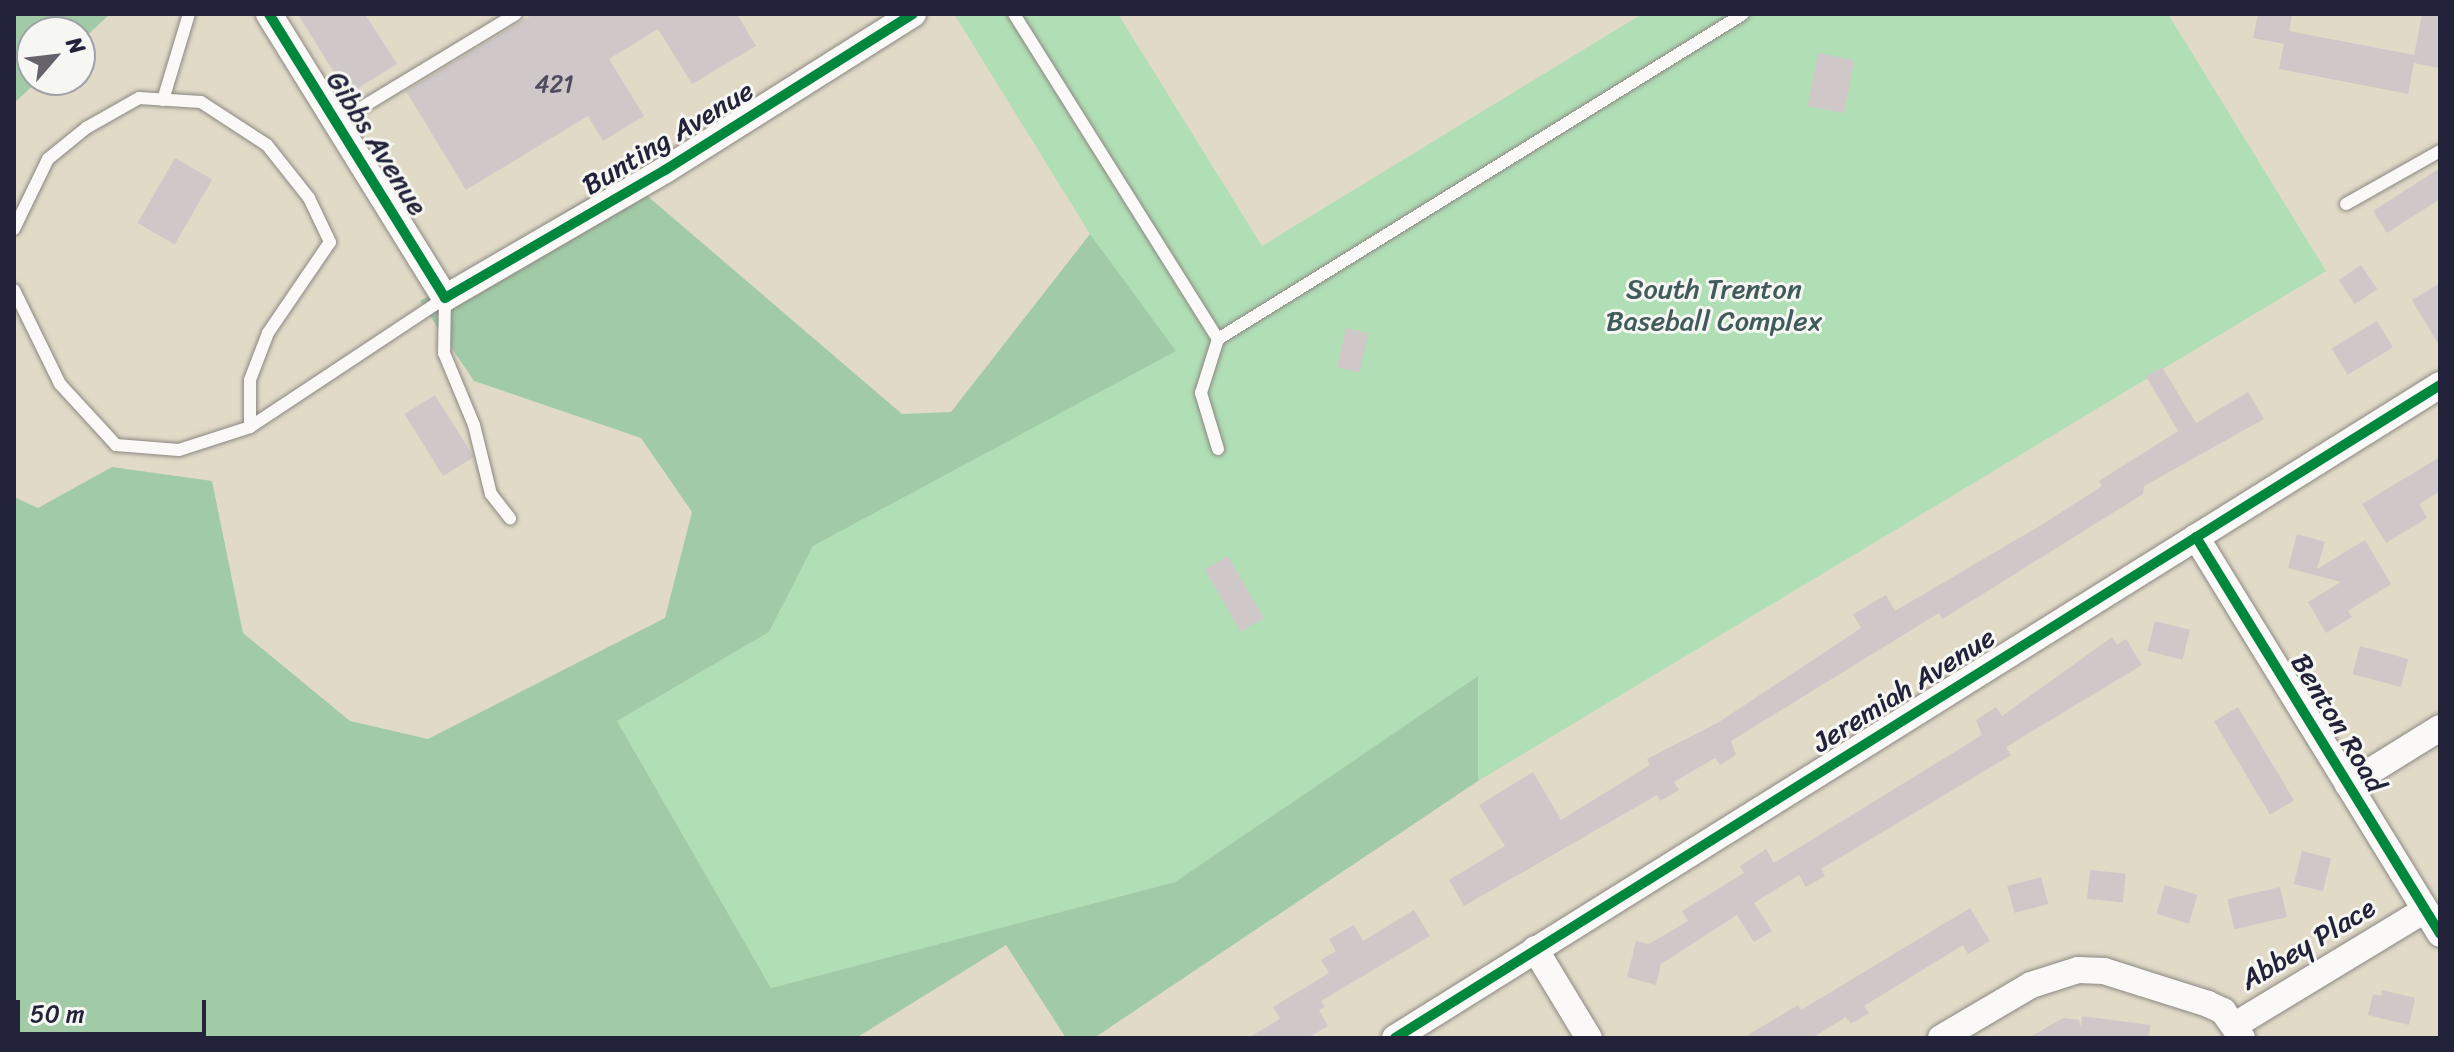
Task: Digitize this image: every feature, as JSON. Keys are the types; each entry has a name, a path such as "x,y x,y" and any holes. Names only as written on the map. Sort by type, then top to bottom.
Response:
{"street":[{"name":"Gibbs Avenue","path":"269,14 445,298"},
{"name":"Bunting Avenue","path":"445,298 665,170 913,14"},
{"name":"Jeremiah Avenue","path":"1395,1038 2440,385"},
{"name":"Benton Road","path":"2196,537 2440,934"},
{"path":"2348,785 2440,728"},
{"name":"Abbey Place","path":"2239,1031 2425,910"},
{"path":"1535,949 1589,1038"},
{"path":"1941,1038 2031,985 2078,970 2104,971 2208,1004 2239,1031"}],"lane":[{"path":"163,100 189,14"},
{"path":"336,123 516,14"},
{"path":"1014,14 1218,339"},
{"path":"1218,449 1201,393 1218,339 1743,14"},
{"path":"14,229 48,159 139,98 201,102 267,145 309,198 330,242 268,333 250,380 250,427"},
{"path":"2346,204 2440,151"},
{"path":"14,290 60,384 116,445 179,450 250,427 445,298"},
{"path":"445,298 444,353 474,425 491,494 510,518"}],"green space":[{"path":"14,14 110,14 96,27 96,16 16,16 16,96 22,96 14,103"},
{"name":"South Trenton Baseball Complex","path":"954,14 1118,14 1262,246 1642,14 2168,14 2326,271 1478,781 1478,676 1175,882 771,988 617,721 769,632 813,546 1175,351 1090,234"},
{"path":"624,176 902,414 951,412 1090,234 1176,351 813,546 769,632 617,721 771,988 1175,882 1478,676 1478,781 1094,1038 1066,1038 1006,945 856,1038 14,1038 14,497 38,508 112,467 212,481 243,633 350,721 428,739 665,618 692,512 641,438 474,381 420,301"}],"building":[{"path":"298,14 365,14 397,64 353,91 347,80 341,84"},
{"path":"533,14 737,14 756,46 692,84 658,29 609,59 644,116 603,141 588,116 466,190 406,91"},
{"path":"2258,14 2292,14 2289,31 2414,55 2422,14 2440,14 2440,68 2414,63 2408,94 2279,69 2284,44 2253,38"},
{"path":"1818,53 1854,60 1844,113 1808,106"},
{"path":"175,158 212,180 175,244 138,223"},
{"path":"2440,168 2440,199 2387,233 2373,211"},
{"path":"2361,265 2377,289 2355,304 2339,280"},
{"path":"2440,283 2440,347 2412,300"},
{"path":"2377,321 2393,348 2348,375 2332,348"},
{"path":"1346,328 1368,333 1359,372 1337,367"},
{"path":"2162,367 2196,423 2248,392 2264,419 2144,486 2143,494 1970,602 1942,619 1939,613 1731,741 1736,755 1720,765 1715,758 1674,782 1679,790 1660,801 1657,795 1464,906 1449,880 1505,846 1479,805 1533,772 1561,820 1650,765 1647,759 1719,722 1861,628 1853,614 1886,595 1895,611 2043,524 2102,486 2099,481 2178,431 2146,376"},
{"path":"435,395 474,457 443,476 404,414"},
{"path":"2440,457 2440,491 2419,504 2427,518 2386,543 2362,504"},
{"path":"2297,534 2325,542 2317,569 2365,540 2391,584 2348,611 2352,617 2326,633 2308,602 2341,582 2288,568"},
{"path":"1228,556 1264,618 1241,632 1205,570"},
{"path":"2155,621 2190,630 2182,660 2148,651"},
{"path":"2112,637 2117,645 2126,639 2142,665 2006,747 2011,755 1821,869 1825,876 1806,887 1799,875 1754,903 1772,931 1754,942 1737,915 1661,964 1656,985 1627,977 1636,941 1649,944 1688,921 1682,911 1744,873 1740,866 1766,849 1774,863 1982,735 1976,720 1996,707 2002,716"},
{"path":"2360,646 2408,659 2401,687 2352,674"},
{"path":"2238,707 2294,800 2270,815 2214,721"},
{"path":"2302,851 2331,858 2323,891 2294,884"},
{"path":"2090,870 2126,874 2123,903 2087,899"},
{"path":"2041,877 2048,904 2014,913 2007,886"},
{"path":"2165,885 2198,895 2189,924 2156,914"},
{"path":"2280,887 2287,917 2234,929 2227,899"},
{"path":"1970,908 1990,941 1968,954 1963,945 1864,1006 1869,1013 1851,1024 1846,1017 1812,1038 1743,1038 1798,1005 1801,1010"},
{"path":"1414,910 1430,936 1321,1001 1325,1007 1319,1010 1328,1026 1308,1038 1248,1038 1280,1019 1273,1007 1329,973 1321,960 1336,951 1329,939 1354,925 1363,941"},
{"path":"2382,990 2415,998 2409,1025 2368,1015 2373,994 2381,996"},
{"path":"2082,1016 2150,1025 2149,1038 2028,1038 2063,1018 2079,1020 2081,1027"}],"cycle path":[{"path":"269,14 445,298 665,170 913,14"},
{"path":"1395,1038 2440,385"},
{"path":"2196,537 2440,934"}]}
